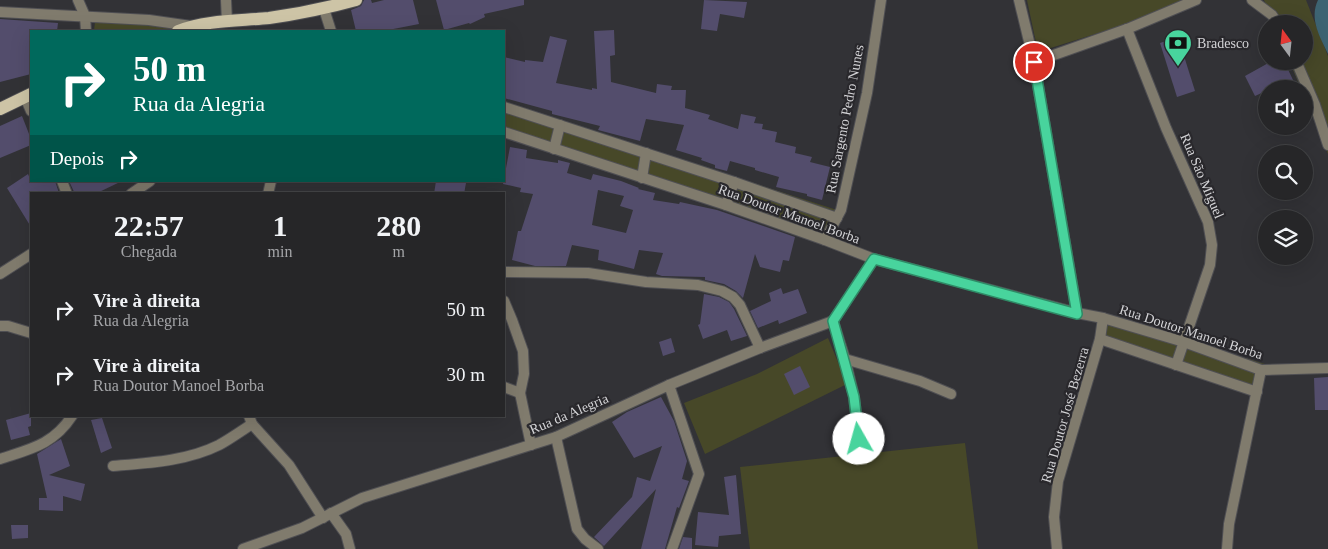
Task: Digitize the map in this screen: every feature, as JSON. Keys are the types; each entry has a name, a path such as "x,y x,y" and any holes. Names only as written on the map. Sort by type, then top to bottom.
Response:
{"main road":[{"path":"181,30 191,26 270,18 324,9 356,0"},
{"path":"0,109 28,96"}],"street":[{"path":"78,0 85,16 86,30"},
{"path":"226,0 227,22"},
{"name":"Rua Sargento Pedro Nunes","path":"826,240 841,210 867,94 881,0"},
{"path":"1019,0 1034,62 1077,314"},
{"path":"1034,62 1127,29 1196,0"},
{"path":"1252,0 1272,15"},
{"path":"324,9 331,30"},
{"path":"0,12 149,20 191,26"},
{"name":"Rua São Miguel","path":"1127,29 1166,128 1208,222 1212,245 1210,265 1176,365"},
{"path":"1300,70 1315,105 1328,145"},
{"name":"Rua Doutor Manoel Borba","path":"505,107 734,182 837,218"},
{"path":"554,149 560,125"},
{"name":"Rua Doutor Manoel Borba","path":"505,132 726,205 874,259 1077,314 1103,318 1184,342 1261,370 1328,368"},
{"path":"642,178 646,153"},
{"path":"134,192 149,182"},
{"path":"726,205 734,182"},
{"path":"0,274 30,255"},
{"path":"854,444 859,439 854,397 833,321 874,259"},
{"path":"505,272 588,274 646,282 698,285 722,291 733,297 740,305 760,348"},
{"path":"505,303 523,351 524,374 520,393 532,445"},
{"name":"Rua Doutor José Bezerra","path":"1057,549 1054,517 1058,482 1100,339 1103,318"},
{"name":"Rua da Alegria","path":"243,549 302,528 362,498 556,437 669,385 833,321"},
{"path":"0,326 8,326 30,333"},
{"path":"1100,339 1256,392"},
{"path":"845,359 920,381 952,394"},
{"path":"1227,549 1229,524 1261,370"},
{"path":"669,385 699,474 672,549"},
{"path":"505,387 520,393"},
{"path":"0,453 0,459 44,444 71,417"},
{"path":"114,466 158,462 188,456 219,445 250,420 289,465 327,516 346,534 350,549"},
{"path":"556,437 577,529 585,539 598,549"}],"green space":[{"path":"1027,0 1203,0 1038,52"},
{"path":"1264,0 1306,0 1312,15 1270,15"},
{"path":"1313,18 1328,56 1328,154 1313,118 1313,80 1297,80 1293,70 1313,70"},
{"path":"95,22 177,26 167,30 94,30"},
{"path":"505,102 840,211 835,236 505,129"},
{"path":"1105,315 1265,364 1254,395 1098,337"},
{"path":"828,338 847,384 705,454 684,403 757,374"},
{"path":"965,443 978,549 750,549 740,467"}],"water":[{"path":"1318,0 1328,0 1328,54 1315,21"}],"building":[{"path":"364,0 371,0 372,3 384,0 413,0 419,24 388,30 356,30 351,10 361,6"},
{"path":"436,0 524,0 524,5 484,14 485,17 470,24 444,30"},
{"path":"704,0 747,2 744,18 720,14 717,31 701,29"},
{"path":"0,19 58,23 57,30 30,30 30,74 0,82"},
{"path":"614,30 615,55 610,56 611,82 656,93 657,84 672,86 671,90 686,90 685,108 710,115 708,119 738,129 741,114 756,117 754,123 763,124 762,129 777,132 775,142 796,147 795,153 812,157 810,162 830,167 822,200 807,196 807,194 776,187 779,177 755,170 755,168 730,161 727,171 715,168 715,165 701,160 702,158 676,150 684,125 646,119 640,141 598,130 600,126 552,114 552,111 505,98 505,57 525,62 525,60 543,62 550,36 567,40 556,83 592,90 592,88 597,89 594,31"},
{"name":"Bradesco","path":"1178,37 1195,91 1177,97 1160,43"},
{"path":"1258,69 1288,70 1293,80 1258,80 1258,95 1255,96 1245,76"},
{"path":"22,116 30,136 30,145 0,158 0,126"},
{"path":"510,147 527,150 526,158 558,163 558,160 570,163 567,173 591,180 593,174 621,181 638,189 655,193 653,200 679,204 680,202 717,210 795,237 789,261 783,260 780,272 760,267 755,254 743,298 724,284 705,280 705,277 662,276 656,274 663,253 639,250 634,269 598,260 599,250 572,245 566,266 535,266 512,260 518,231 521,231 533,194 520,192 521,188 503,184 505,182","holes":["598,190 624,196 620,206 633,210 626,233 592,225"]},
{"path":"28,174 30,182 55,182 59,192 30,192 30,225 7,188"},
{"path":"69,182 120,182 99,192 74,192"},
{"path":"436,182 466,183 464,192 434,192"},
{"path":"781,288 783,294 798,289 807,313 779,324 778,320 758,328 750,311 771,301 769,293"},
{"path":"704,294 719,297 729,302 747,336 731,341 727,330 703,339 698,325 700,324"},
{"path":"671,338 675,352 663,356 659,342"},
{"path":"800,366 810,387 794,395 784,374"},
{"path":"1328,377 1328,410 1315,410 1314,378"},
{"path":"661,397 674,421 687,461 682,479 689,481 679,508 677,507 665,549 641,549 656,489 604,546 594,537 632,497 637,477 650,481 662,446 634,458 612,422 627,412"},
{"path":"30,413 31,426 28,427 30,435 11,440 6,420"},
{"path":"102,418 112,448 101,453 91,420"},
{"path":"61,439 70,466 49,475 85,484 81,501 63,496 63,511 39,510 39,498 47,498 37,454"},
{"path":"736,475 741,534 719,536 718,547 695,545 698,512 729,515 724,477"},
{"path":"11,525 28,525 28,538 12,539"},
{"path":"683,537 692,538 692,549 679,549"}],"place":[{"name":"Bradesco","path":"1178,67"}],"route":[{"path":"859,439 854,397 833,321 874,259 1077,314 1034,62"}]}
